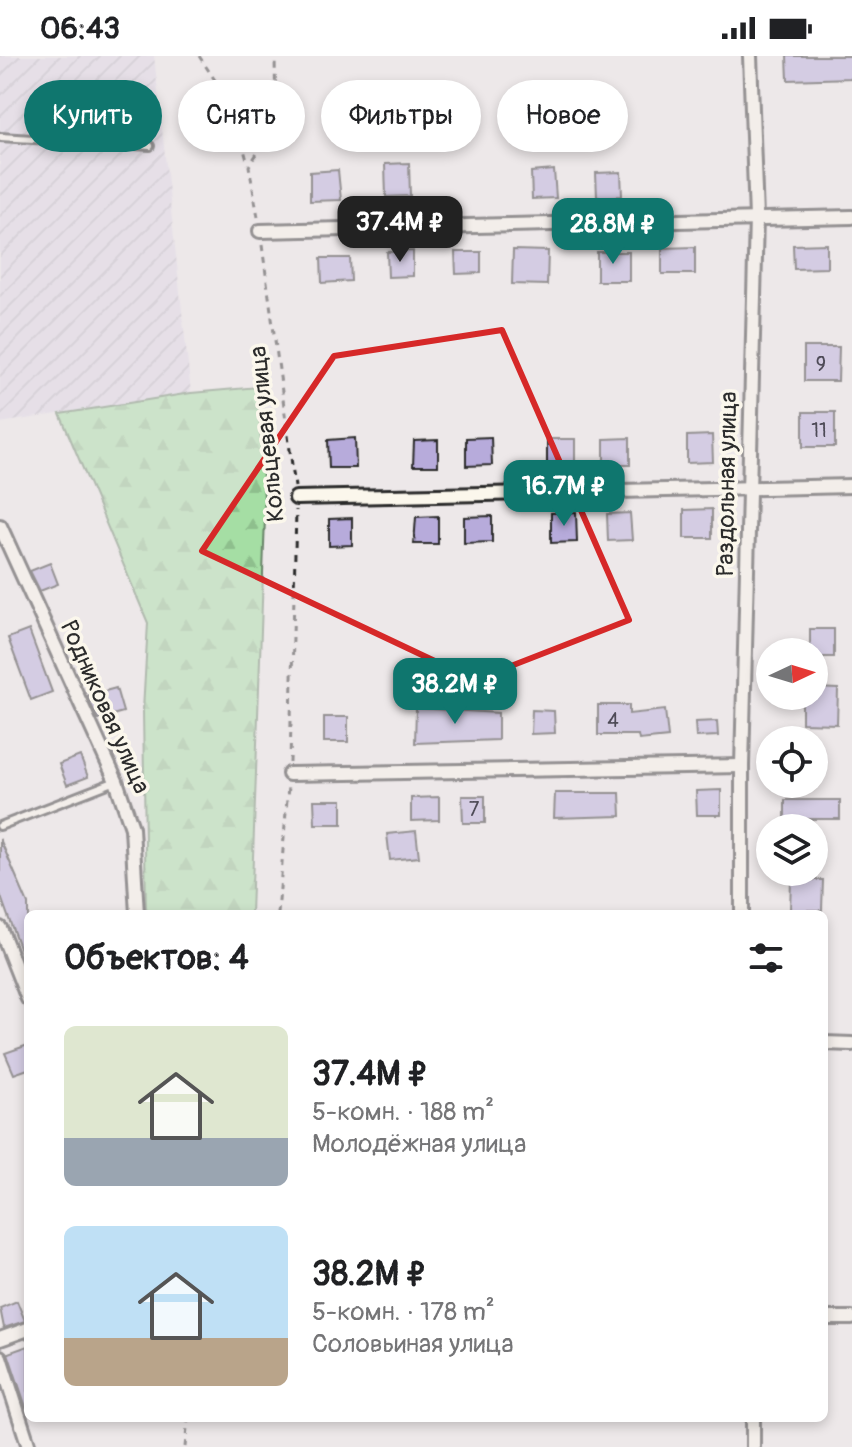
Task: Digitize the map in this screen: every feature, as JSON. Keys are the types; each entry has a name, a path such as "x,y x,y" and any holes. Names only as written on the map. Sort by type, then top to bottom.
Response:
{"street":[{"name":"Раздольная улица","path":"742,910 742,766 756,218 750,56"},
{"path":"260,231 852,217"},
{"path":"296,498 852,486"},
{"name":"Родниковая улица","path":"0,526 116,781 132,828 137,910"},
{"path":"289,774 742,766"},
{"path":"0,928 24,989"},
{"path":"828,1043 852,1044"},
{"path":"828,1318 852,1318"},
{"path":"0,1339 24,1330"},
{"path":"0,1357 29,1447"},
{"path":"753,1422 753,1447"}],"lane":[{"path":"0,137 24,138"},
{"path":"0,826 116,781"}],"path":[{"name":"Кольцевая улица","path":"199,56 232,106 249,166 296,498 289,774 278,910"},
{"path":"249,166 276,124 275,56"},
{"path":"185,1447 188,1422"}],"highlighted area":[{"path":"502,330 629,620 475,680 202,551 334,356"}],"shaded area":[{"path":"0,56 154,56 157,80 24,80 24,152 162,152 162,129 191,393 0,423"}],"green space":[{"path":"258,387 265,517 251,910 146,910 143,710 148,623 60,414 191,393"}],"building":[{"path":"787,56 852,56 852,78 788,80"},
{"path":"409,163 410,196 386,197 385,164"},
{"path":"338,170 341,200 310,201 310,172"},
{"path":"554,170 556,198 532,199 531,172"},
{"path":"621,172 622,196 597,197 596,173"},
{"path":"827,244 827,268 794,269 793,245"},
{"path":"695,247 695,274 662,274 662,248"},
{"path":"513,250 548,251 547,285 512,284"},
{"path":"413,251 413,276 388,277 387,252"},
{"path":"455,252 481,252 481,273 456,274"},
{"path":"597,252 629,252 629,281 597,281"},
{"path":"321,258 350,258 351,281 322,283"},
{"path":"804,347 839,347 838,381 804,381"},
{"path":"803,412 835,412 835,447 803,447"},
{"path":"712,435 713,462 687,463 687,436"},
{"path":"491,437 492,465 466,466 466,438"},
{"path":"355,438 356,468 329,468 328,440"},
{"path":"630,438 630,465 604,465 604,439"},
{"path":"547,439 575,439 575,466 547,465"},
{"path":"438,440 438,466 413,466 414,441"},
{"path":"712,509 712,538 684,538 684,510"},
{"path":"576,512 577,542 551,543 551,513"},
{"path":"630,513 632,540 608,541 607,514"},
{"path":"438,516 438,544 414,544 416,517"},
{"path":"492,516 492,542 464,543 464,517"},
{"path":"352,518 352,545 329,546 329,519"},
{"path":"50,563 58,584 40,591 30,571"},
{"path":"810,629 834,629 834,657 828,657 828,638 810,638"},
{"path":"29,630 52,692 31,700 8,638"},
{"path":"116,688 123,712 98,719 87,696"},
{"path":"828,689 838,689 837,724 802,723 802,710 828,710"},
{"path":"598,705 629,705 629,714 665,710 668,737 639,740 638,735 598,735"},
{"path":"416,708 498,713 498,740 415,743"},
{"path":"532,710 554,711 555,733 531,734"},
{"path":"324,717 348,717 348,742 324,742"},
{"path":"717,721 718,736 696,737 695,722"},
{"path":"80,756 88,777 67,785 59,764"},
{"path":"721,790 721,815 697,815 696,791"},
{"path":"555,793 620,793 621,816 554,818"},
{"path":"462,796 485,796 485,823 463,823"},
{"path":"439,797 439,820 411,821 411,798"},
{"path":"314,800 342,800 342,824 315,824"},
{"path":"785,800 840,800 840,819 828,819 828,814 785,814"},
{"path":"416,831 419,857 390,860 387,834"},
{"path":"0,839 28,904 28,910 24,910 24,961 0,894"},
{"path":"791,886 823,886 822,910 790,910"},
{"path":"24,1046 24,1070 14,1074 5,1053"},
{"path":"17,1301 24,1321 4,1328 0,1308"},
{"path":"24,1347 24,1401 8,1353"}]}
